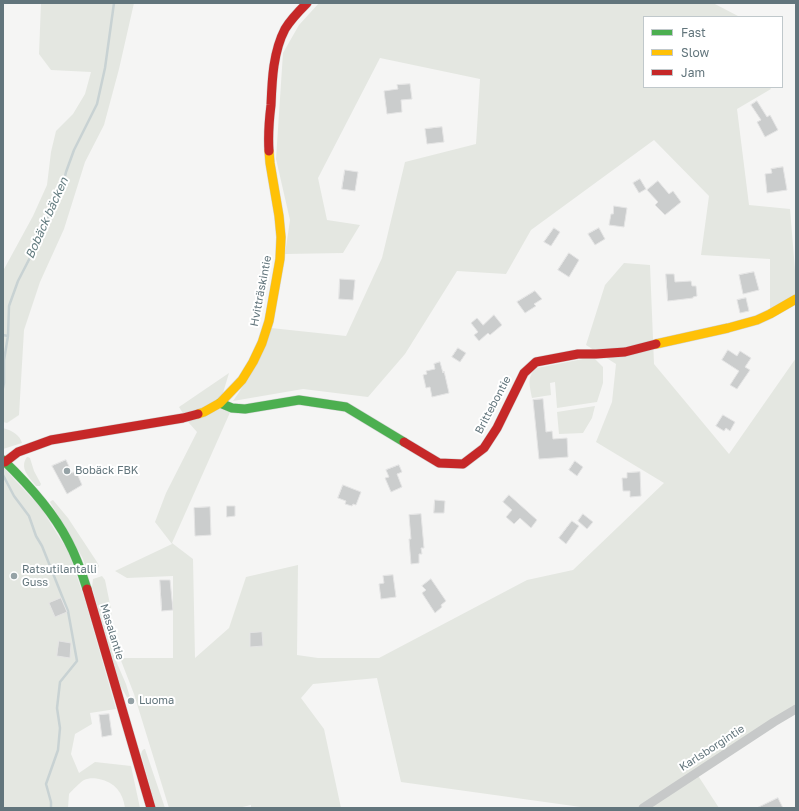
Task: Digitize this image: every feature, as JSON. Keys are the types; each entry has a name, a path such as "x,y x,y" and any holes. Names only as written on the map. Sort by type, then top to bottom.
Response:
{"street":[{"name":"Hvitträskintie","path":"4,461 18,452 51,440 183,418 204,412 220,404 242,380 262,343 269,321 280,259 281,237 279,216 270,163 268,139 273,71 278,48 285,30 297,13 308,3"},
{"name":"Brittebontie","path":"220,404 232,408 245,409 299,400 346,407 440,464 463,464 484,448 497,428 524,372 536,362 578,354 626,352 728,328 757,320 796,299"},
{"name":"Masalantie","path":"4,461 15,470 35,493 55,520 73,552 83,577 151,808"},
{"name":"Karlsborgintie","path":"643,808 796,709"}],"shaded area":[{"path":"41,3 134,3 104,125 85,162 64,229 40,282 24,330 19,415 7,423 3,422 3,271 33,216 47,185 51,152 56,131 73,114 85,94 91,72 51,70 39,54"},
{"path":"319,3 713,3 738,16 643,16 643,88 770,88 737,109 749,205 790,209 796,299 770,314 770,259 701,255 709,196 654,140 531,230 506,274 457,271 405,354 368,397 303,389 233,401 250,376 271,328 346,336 382,258 405,162 476,144 480,79 380,58 318,178 327,220 360,225 343,253 285,254 290,220 276,159 283,53 299,25"},
{"path":"624,263 650,265 654,364 729,454 796,358 796,710 697,774 719,808 588,808 401,782 377,678 313,684 301,698 324,729 341,808 251,808 251,805 238,808 169,808 134,694 120,658 173,658 173,576 127,578 115,571 172,544 155,522 166,493 197,432 189,423 179,407 229,373 220,403 232,408 172,543 193,559 195,658 229,628 246,577 298,565 297,655 318,658 379,658 527,580 573,570 664,483 596,442 612,402 616,364 586,345 605,285"},
{"path":"593,357 603,367 603,383 597,402 557,408 555,382 550,383 551,395 532,398 530,378 531,374 537,368"},
{"path":"595,406 592,418 583,433 559,434 557,412"},
{"path":"3,428 15,433 22,443 3,449"},
{"path":"27,457 30,458 34,471 41,484 40,486 36,486 24,469"},
{"path":"3,467 41,508 68,551 84,597 116,709 90,713 92,724 75,734 71,754 79,773 95,762 131,766 140,808 125,808 120,793 114,786 105,780 94,778 84,780 69,794 68,808 3,808"},
{"path":"53,500 68,518 97,562 99,566 97,569 87,569 82,557 50,502"},
{"path":"102,576 105,580 111,609 116,661 126,684 130,699 128,699 120,685 92,587 93,579"},
{"path":"144,749 165,808 156,808 141,754"}],"building":[{"path":"410,84 412,99 401,100 402,112 387,114 384,91 398,89 397,85"},
{"path":"757,101 767,117 770,115 778,130 765,137 757,122 761,120 751,105"},
{"path":"442,127 444,142 427,144 425,129"},
{"path":"783,167 787,190 767,193 765,174 772,173 771,169"},
{"path":"345,170 358,172 355,191 342,189"},
{"path":"640,179 646,189 639,193 633,183"},
{"path":"658,181 669,194 673,191 681,202 665,215 655,205 658,202 647,190"},
{"path":"614,206 627,208 624,227 609,225"},
{"path":"554,228 560,232 551,246 544,242"},
{"path":"599,228 605,239 595,245 588,234"},
{"path":"569,253 579,260 569,277 558,270"},
{"path":"754,272 759,290 743,294 739,275"},
{"path":"666,274 674,274 675,282 691,281 692,286 696,286 697,296 693,298 668,301"},
{"path":"340,279 355,280 353,300 339,299"},
{"path":"535,291 542,299 534,304 536,306 525,313 517,302"},
{"path":"746,298 749,311 740,313 737,300"},
{"path":"494,315 502,325 490,335 488,333 479,341 474,335 478,332 471,323 477,318 483,325"},
{"path":"458,348 466,353 460,362 452,357"},
{"path":"728,350 737,356 740,351 751,358 745,367 750,370 737,389 730,385 739,371 722,360"},
{"path":"440,362 443,373 444,371 449,393 432,397 430,387 426,388 423,375 427,374 426,371 435,369 434,364"},
{"path":"543,399 546,432 552,431 553,439 567,438 568,457 539,459 533,400"},
{"path":"723,415 735,422 730,431 726,428 724,431 716,426"},
{"path":"66,460 72,473 76,471 82,485 67,494 52,466"},
{"path":"575,461 583,467 577,476 569,470"},
{"path":"399,465 402,472 397,474 402,487 391,492 385,478 389,477 386,470"},
{"path":"640,472 641,496 630,497 630,491 623,491 622,478 627,478 627,473"},
{"path":"343,485 361,492 356,505 353,504 352,506 345,504 346,501 338,498"},
{"path":"509,495 537,520 531,528 520,518 514,524 506,517 512,510 503,502"},
{"path":"435,500 445,501 444,513 434,513"},
{"path":"227,506 235,506 235,516 227,517"},
{"path":"210,507 211,535 195,536 194,508"},
{"path":"421,514 424,548 421,548 422,554 419,554 419,563 411,564 409,515"},
{"path":"583,514 593,522 587,529 578,521"},
{"path":"572,521 579,526 566,544 559,538"},
{"path":"393,575 396,597 381,599 379,584 384,583 383,576"},
{"path":"431,579 446,601 435,613 422,593 426,590 422,586"},
{"path":"160,580 170,580 173,610 162,611"},
{"path":"61,598 67,612 55,617 49,603"},
{"path":"262,632 263,646 250,647 250,633"},
{"path":"59,641 71,643 70,658 57,656"},
{"path":"109,714 112,735 102,737 99,715"},
{"path":"778,798 783,808 757,808"}],"waterway":[{"name":"Bobäck bäcken","path":"3,388 9,306 18,281 61,193 66,172 74,150 97,104 105,68 114,3"},
{"name":"Bobäck bäcken","path":"3,335 8,336"},
{"path":"3,475 14,496 29,516 68,611 77,661 60,682 57,708 60,728 58,750 46,784 51,802 51,808"}],"traffic: fast":[{"path":"220,403 232,408 245,409 299,400 346,407 404,442"},
{"path":"3,460 30,488 55,519 74,553 87,589"}],"traffic: slow":[{"path":"198,414 220,403 242,380 262,343 269,321 280,259 281,237 269,151"},
{"path":"656,344 757,320 796,299"}],"traffic: jam":[{"path":"269,151 269,128 273,76 278,47 287,25 307,3"},
{"path":"404,442 439,463 463,464 484,448 497,428 524,373 536,362 578,354 625,352 656,344"},
{"path":"5,462 18,452 51,440 183,418 198,414"},
{"path":"87,589 151,808"}],"place":[{"name":"Bobäck FBK","path":"67,471"},
{"name":"Ratsutilantalli Guss","path":"14,576"},
{"name":"Luoma","path":"131,701"}]}
